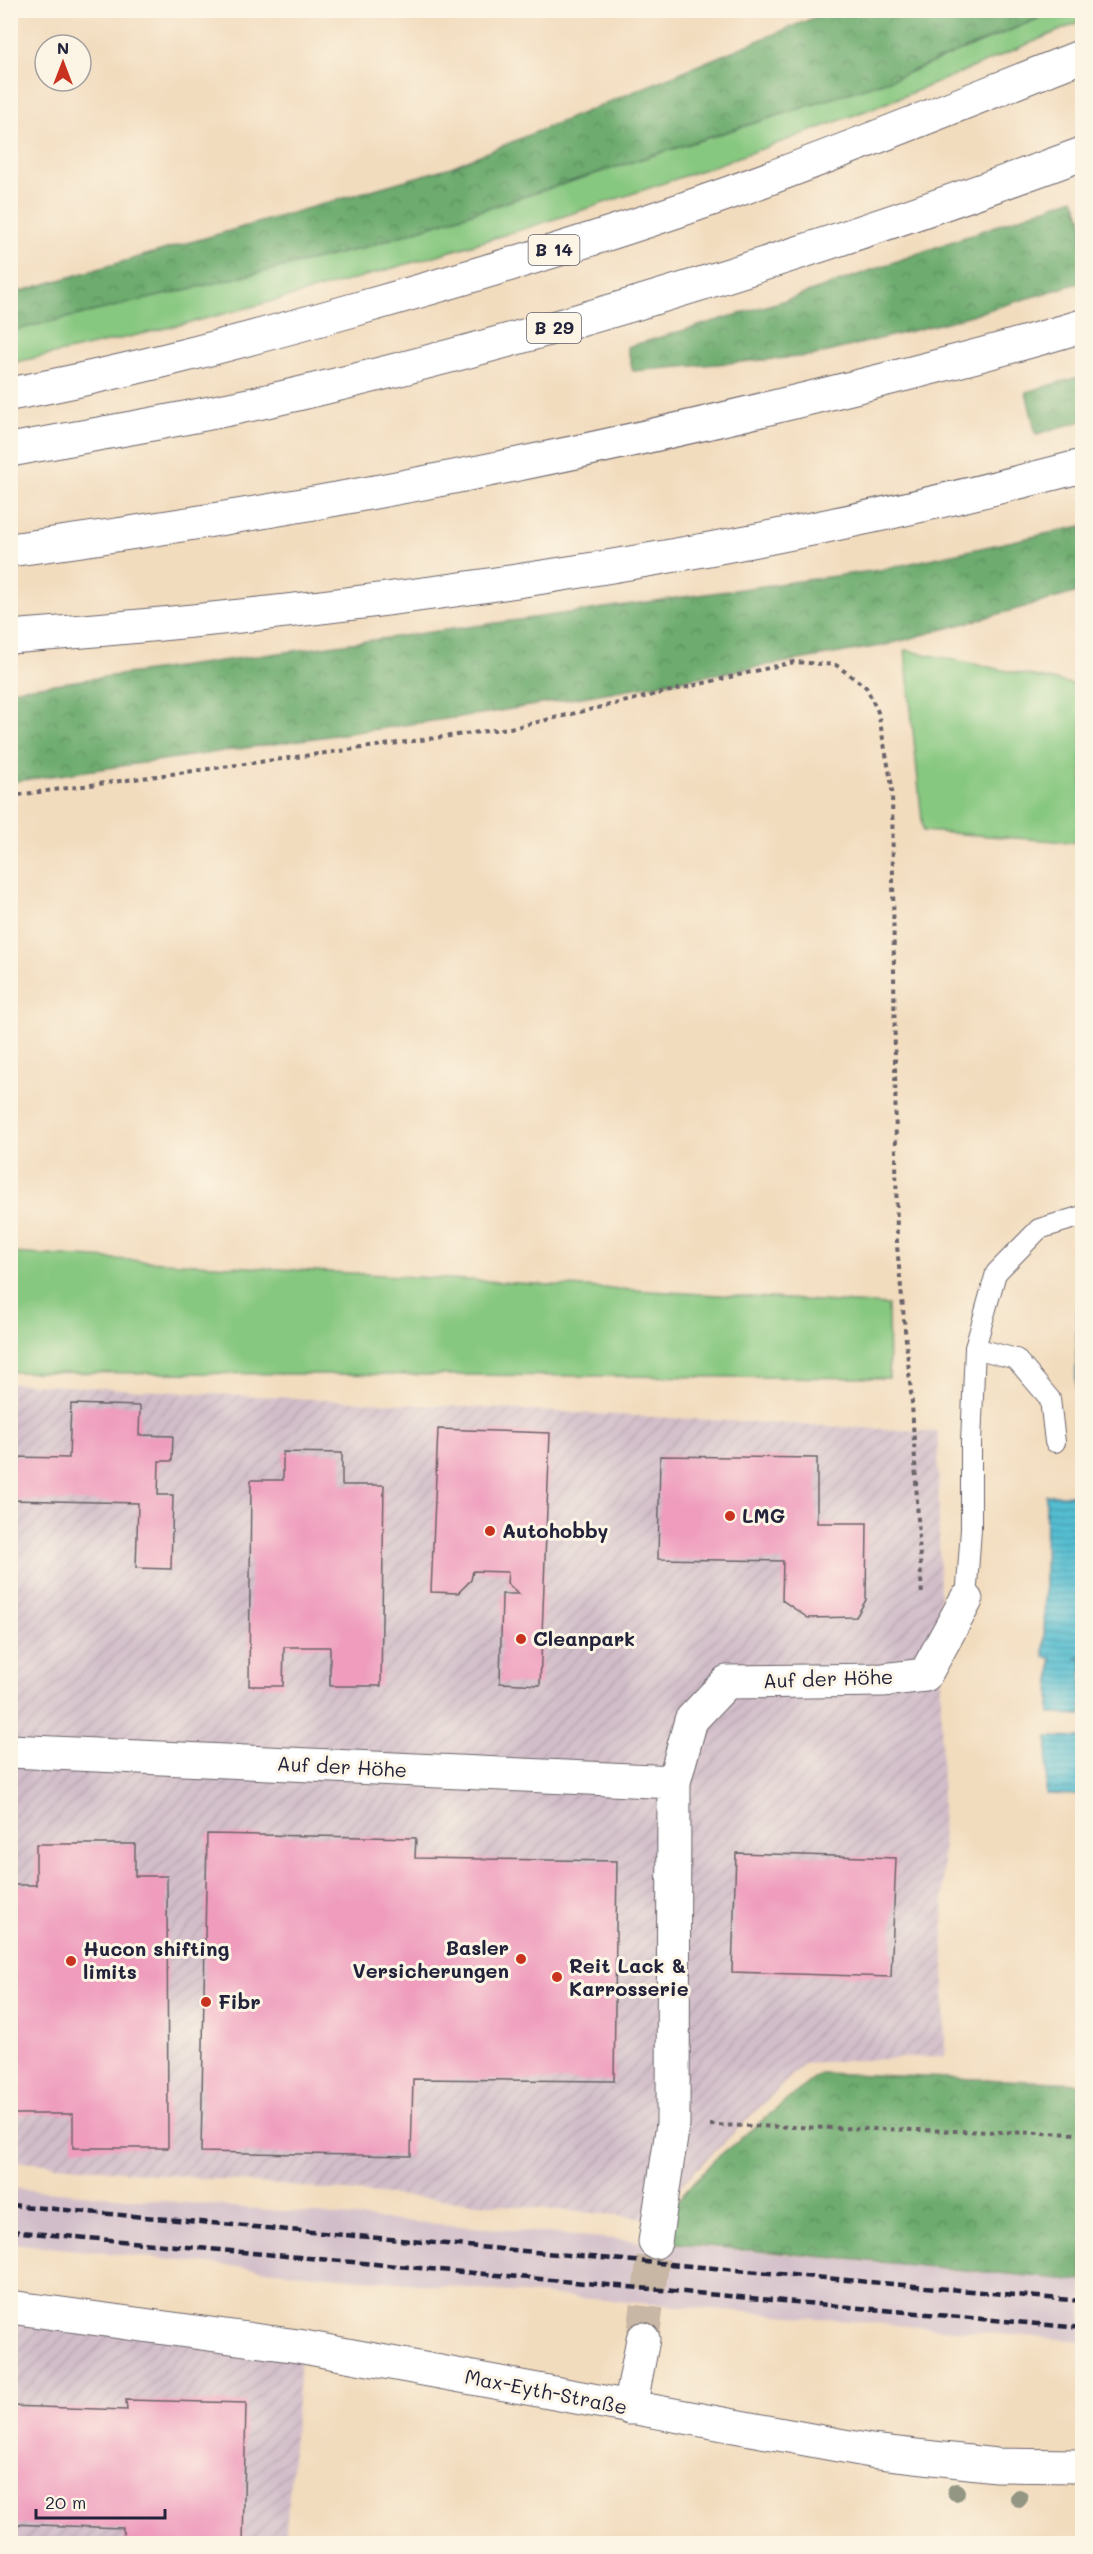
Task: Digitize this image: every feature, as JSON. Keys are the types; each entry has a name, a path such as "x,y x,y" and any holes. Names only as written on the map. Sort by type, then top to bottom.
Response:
{"main road":[{"name":"B 14","path":"10,394 214,349 397,298 591,239 740,189 948,111 1083,56"},
{"name":"B 29","path":"10,450 180,419 299,394 522,337 634,306 784,258 957,200 1083,154"},
{"path":"10,550 149,532 260,514 553,458 817,397 1083,326"},
{"path":"10,637 164,625 348,605 549,578 862,520 1083,466"},
{"name":"Auf der Höhe","path":"656,2242 674,2124 674,1782 691,1720 728,1682 883,1680 926,1675 966,1600"},
{"name":"Auf der Höhe","path":"10,1751 674,1782"},
{"name":"Max-Eyth-Straße","path":"10,2307 298,2346 871,2451 996,2465 1083,2466"},
{"path":"630,2408 643,2339"}],"lane":[{"path":"966,1600 971,1529 971,1443 975,1348 996,1273 1039,1229 1083,1216"},
{"path":"975,1348 1016,1359 1050,1399 1055,1442"}],"path":[{"path":"10,796 516,727 794,662 836,665 866,687 878,712 892,786 897,1246 912,1403 922,1604"},
{"path":"674,2124 1083,2134"}],"shaded area":[{"path":"10,1383 938,1432 945,2056 805,2063 647,2218 11,2161"},
{"path":"10,2188 627,2240 1082,2282 1082,2341 315,2275 11,2243"},
{"path":"10,2309 301,2353 285,2543 11,2543"}],"green space":[{"path":"830,11 1038,11 1037,19 895,78 359,249 11,331 11,294 451,167"},
{"path":"1057,11 1082,11 1082,21 873,108 661,184 447,252 339,283 121,339 11,363 10,331 359,249 895,78"},
{"path":"1074,198 1082,218 1082,282 951,321 811,356 633,371 627,347 793,298"},
{"path":"1082,376 1082,421 1036,434 1026,392"},
{"path":"1082,526 1082,591 886,645 494,712 11,782 11,690 879,570"},
{"path":"905,650 1082,686 1082,843 923,831"},
{"path":"11,1253 888,1305 889,1378 11,1372"},
{"path":"820,2073 1082,2083 1082,2281 643,2240 713,2161"}],"water":[{"path":"1077,1298 1082,1298 1082,1391 1076,1391"},
{"path":"1046,1495 1082,1495 1082,1657 1075,1658 1082,1659 1082,1715 1050,1714 1051,1658 1044,1657"},
{"path":"1048,1737 1082,1738 1082,1795 1046,1794"}],"building":[{"path":"71,1404 140,1406 139,1435 173,1436 172,1461 159,1461 158,1495 173,1495 171,1569 136,1568 138,1503 10,1500 10,1457 69,1458"},
{"path":"438,1429 550,1433 540,1685 500,1683 502,1594 519,1594 507,1583 508,1572 473,1571 471,1580 458,1593 431,1592"},
{"path":"283,1452 342,1453 342,1485 384,1485 381,1686 330,1686 330,1647 284,1647 283,1686 249,1686 251,1480 283,1480"},
{"path":"660,1456 817,1458 817,1523 867,1523 866,1600 856,1617 808,1618 782,1600 783,1561 658,1559"},
{"path":"207,1834 416,1838 415,1858 617,1861 614,2081 413,2079 411,2156 201,2152"},
{"path":"36,1844 135,1844 135,1876 167,1876 168,2148 73,2148 73,2114 10,2114 10,1885 36,1885"},
{"path":"736,1853 896,1858 891,1977 732,1972"},
{"path":"126,2400 246,2403 243,2544 124,2544 123,2528 10,2524 10,2406 127,2410"}],"tunnel":[{"path":"643,2339 655,2242"}],"railway":[{"path":"10,2205 1082,2301"},
{"path":"10,2231 1082,2328"}],"place":[{"name":"LMG","path":"730,1516"},
{"name":"Autohobby","path":"490,1531"},
{"name":"Cleanpark","path":"521,1639"},
{"name":"Basler Versicherungen","path":"521,1959"},
{"name":"Hucon shifting limits","path":"71,1961"},
{"name":"Reit Lack & Karrosserie","path":"557,1977"},
{"name":"Fibr","path":"206,2002"}]}
